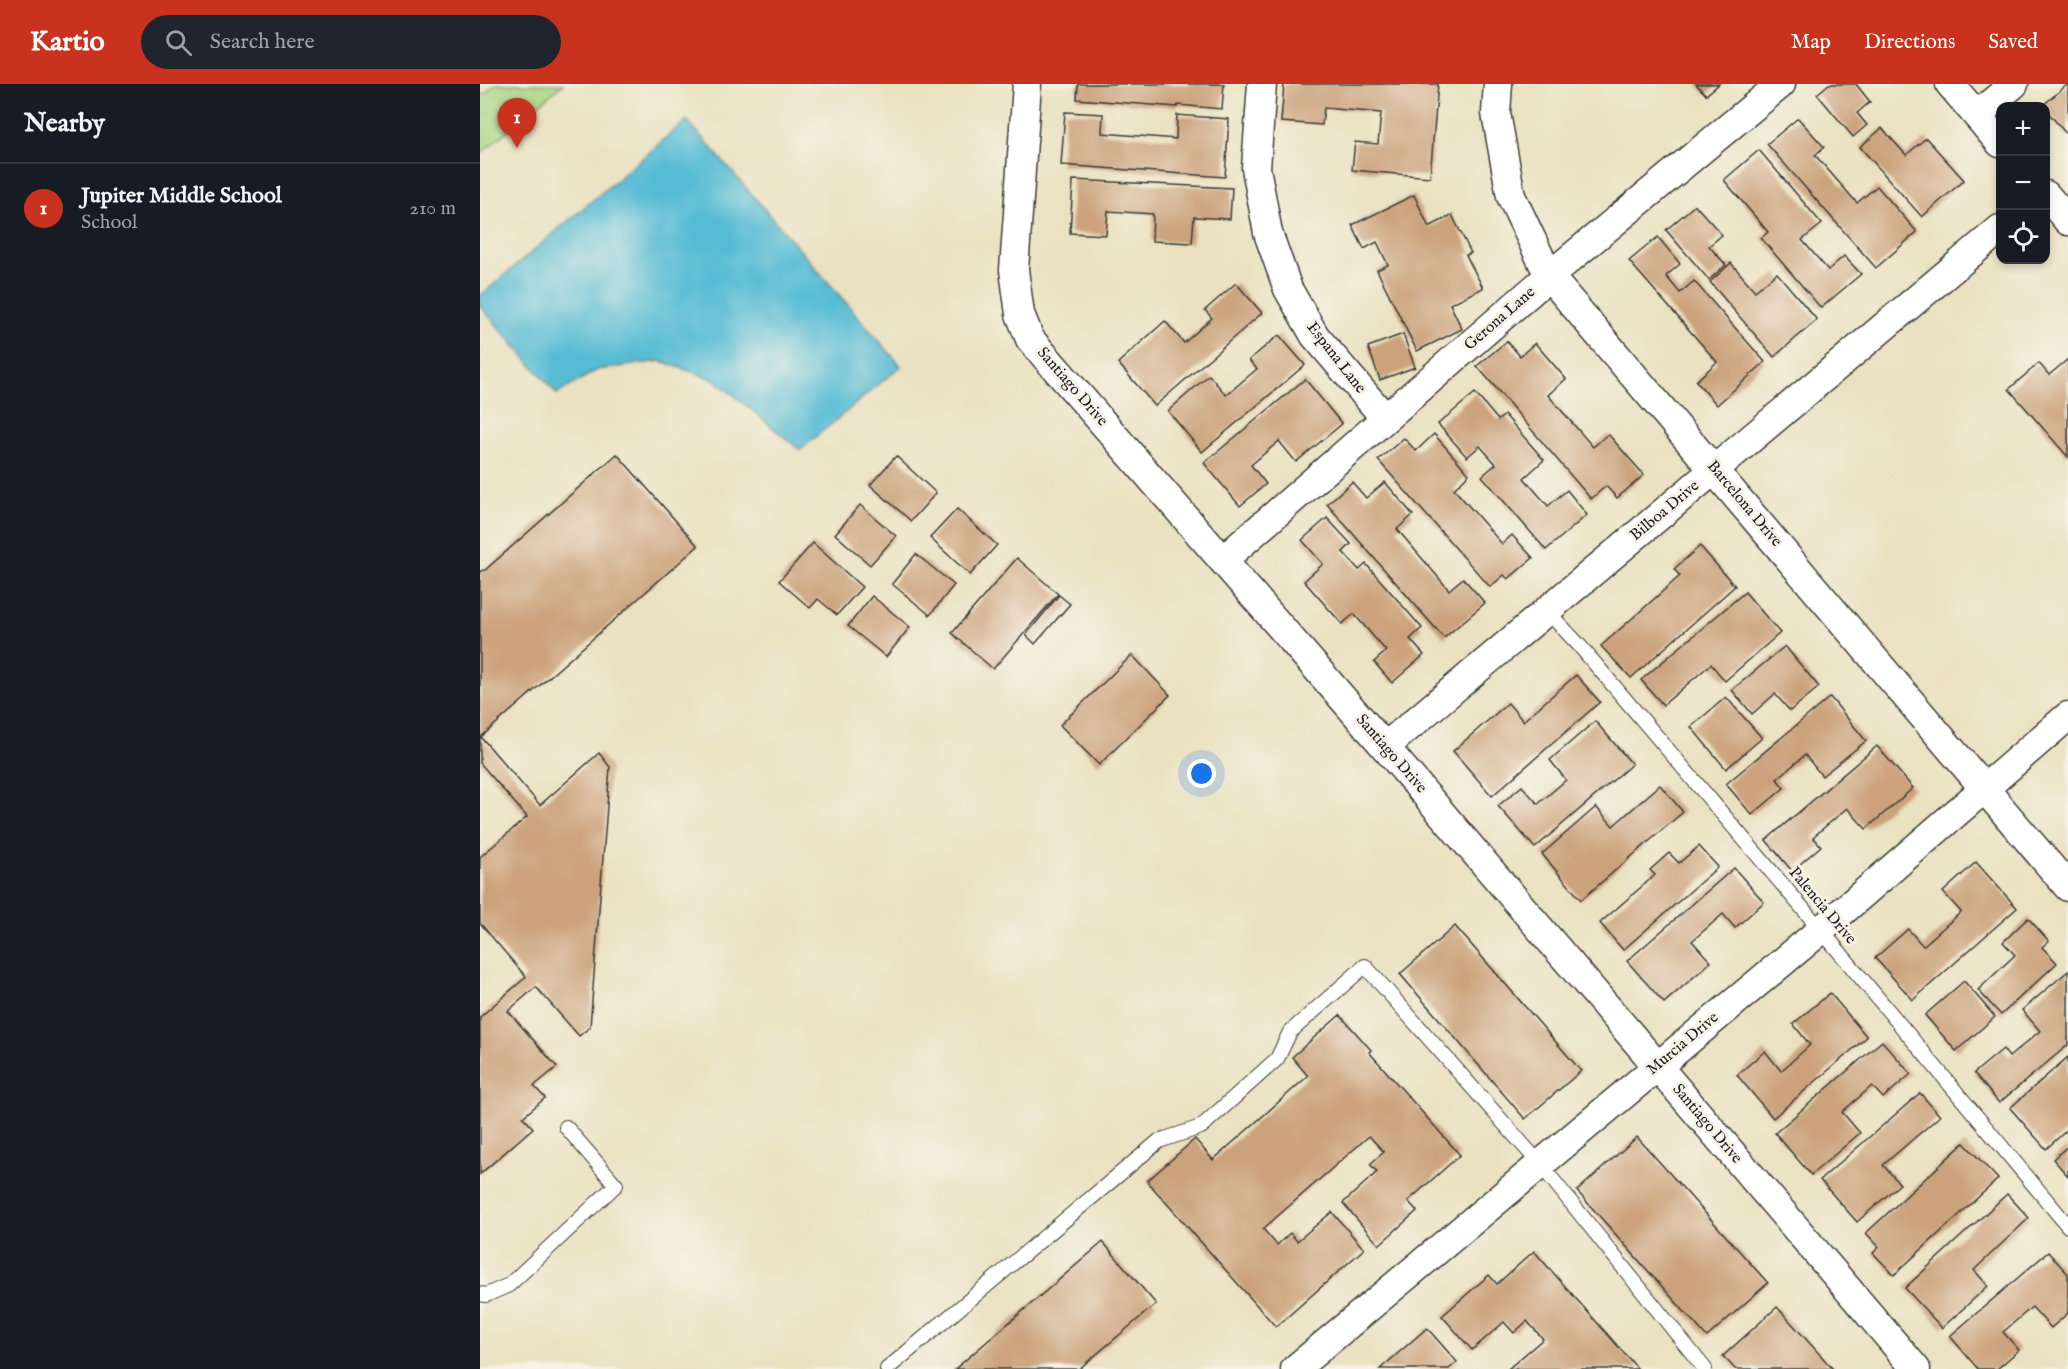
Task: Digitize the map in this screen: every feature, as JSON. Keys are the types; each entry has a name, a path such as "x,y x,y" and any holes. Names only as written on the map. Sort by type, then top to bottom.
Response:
{"street":[{"name":"Santiago Drive","path":"1027,84 1014,270 1020,314 1030,339 1386,747 1916,1369"},
{"name":"Espana Lane","path":"1262,84 1256,168 1268,233 1288,289 1315,336 1385,418"},
{"name":"Barcelona Drive","path":"1498,84 1496,112 1511,196 1549,276 2068,887"},
{"name":"Gerona Lane","path":"1222,560 1549,276 1781,84"},
{"path":"1950,84 1996,137"},
{"path":"1977,116 2014,84"},
{"path":"2050,200 2068,221"},
{"name":"Bilboa Drive","path":"1386,747 1996,234"},
{"name":"Murcia Drive","path":"1295,1369 1821,930 2068,716"}],"lane":[{"name":"Palencia Drive","path":"1547,611 1579,645 1821,930 2068,1226"},
{"path":"887,1369 1159,1141 1201,1127 1277,1059 1290,1032 1365,966 1540,1164 1705,1369"},
{"path":"480,1294 486,1295 509,1285 616,1185 566,1127"}],"green space":[{"path":"496,84 563,84 480,154 480,98"}],"water":[{"path":"687,120 901,366 800,450 715,380 661,361 597,370 557,394 480,306 480,296"}],"building":[{"path":"1078,84 1224,84 1222,109 1077,99"},
{"path":"1284,84 1438,84 1430,177 1352,170 1355,142 1378,144 1381,113 1324,108 1322,125 1281,122"},
{"path":"1696,84 1719,84 1706,95"},
{"path":"1829,84 1856,84 1870,102 1857,113 1867,125 1853,137 1817,94"},
{"path":"2068,84 2068,136 2050,115 2050,102 2047,102"},
{"path":"1065,112 1103,114 1102,133 1176,139 1177,115 1229,119 1225,177 1061,165"},
{"path":"1798,118 1824,147 1815,155 1857,203 1877,186 1917,232 1876,268 1767,144"},
{"path":"1882,128 1906,155 1926,138 1964,180 1922,217 1860,147"},
{"path":"1759,150 1822,224 1802,240 1828,270 1844,256 1861,274 1821,308 1761,238 1768,232 1724,180"},
{"path":"1073,180 1232,188 1230,219 1194,217 1192,243 1152,241 1153,214 1108,211 1106,235 1070,233"},
{"path":"1414,195 1429,227 1452,215 1471,253 1466,255 1483,288 1450,304 1462,329 1417,351 1377,270 1388,265 1377,242 1364,249 1352,225"},
{"path":"1695,205 1722,235 1709,246 1726,265 1709,280 1666,230"},
{"path":"1658,237 1680,264 1666,276 1680,293 1694,281 1765,362 1717,405 1696,381 1717,362 1629,261"},
{"path":"1731,263 1755,291 1777,273 1817,320 1774,357 1710,282"},
{"path":"1236,283 1262,313 1155,406 1118,363 1165,321 1184,343 1212,318 1205,310"},
{"path":"1403,334 1415,367 1380,380 1368,347"},
{"path":"1279,335 1305,365 1202,452 1168,411 1209,375 1226,395 1257,369 1249,360"},
{"path":"1507,341 1520,356 1535,343 1566,379 1548,395 1593,447 1608,434 1644,475 1617,498 1606,486 1591,499 1477,366"},
{"path":"2068,359 2068,457 2009,389 2039,363 2049,375"},
{"path":"1305,379 1342,424 1296,462 1279,441 1251,465 1266,484 1240,506 1204,463"},
{"path":"1475,393 1498,420 1505,415 1544,460 1524,478 1548,506 1567,490 1587,515 1546,550 1482,476 1496,464 1480,446 1467,457 1438,424"},
{"path":"1434,434 1469,474 1454,489 1502,544 1512,535 1533,558 1508,579 1504,575 1490,587 1378,460 1404,438 1416,451"},
{"path":"617,454 698,546 481,737 540,805 599,753 610,767 590,1027 579,1036 536,987 508,1011 557,1067 534,1086 545,1098 523,1117 533,1128 480,1174 480,1017 526,977 480,923 480,857 527,817 480,763 480,571 485,570"},
{"path":"896,456 936,493 911,521 870,485"},
{"path":"1352,482 1366,498 1385,482 1413,515 1397,529 1449,590 1463,578 1485,603 1444,638 1327,504"},
{"path":"860,505 896,536 870,565 835,534"},
{"path":"957,509 997,545 970,575 930,538"},
{"path":"1327,518 1351,544 1343,552 1359,570 1366,564 1422,628 1410,639 1424,655 1392,683 1374,662 1386,651 1354,614 1342,624 1304,581 1323,564 1302,540"},
{"path":"813,543 862,587 837,615 818,599 810,608 779,581"},
{"path":"1700,546 1735,586 1631,678 1601,646 1680,576 1674,569"},
{"path":"916,554 954,585 930,615 892,584"},
{"path":"1017,558 1058,594 993,669 952,633"},
{"path":"1745,592 1780,633 1725,681 1711,664 1663,705 1641,680"},
{"path":"1059,595 1070,604 1035,644 1026,635"},
{"path":"872,596 910,627 886,657 848,626"},
{"path":"1785,646 1819,687 1790,711 1775,694 1752,714 1732,690"},
{"path":"1132,655 1170,695 1099,765 1060,725"},
{"path":"1576,675 1600,702 1492,796 1453,751 1508,703 1523,721"},
{"path":"1726,697 1762,738 1726,769 1691,727"},
{"path":"1830,697 1866,741 1822,776 1805,755 1777,779 1784,788 1752,815 1726,784"},
{"path":"1595,721 1632,764 1535,848 1498,806 1522,786 1538,804 1566,780 1550,760"},
{"path":"1877,746 1913,788 1866,829 1847,808 1813,837 1821,846 1792,871 1766,840"},
{"path":"1660,785 1683,812 1581,900 1542,854 1596,807 1613,826"},
{"path":"1699,846 1718,867 1623,950 1600,923 1655,875 1650,870 1669,853 1679,863"},
{"path":"1976,862 2017,908 1913,1000 1875,958 1908,929 1923,946 1961,912 1943,892"},
{"path":"1734,868 1764,902 1735,928 1723,914 1692,941 1711,962 1664,1003 1627,961"},
{"path":"2028,918 2049,941 2042,947 2057,963 2001,1015 1978,990 2015,955 2003,942"},
{"path":"1455,926 1581,1071 1525,1119 1400,974"},
{"path":"2068,971 2068,1045 1999,1103 1974,1073 2003,1049 2009,1057 2040,1031 2022,1010"},
{"path":"1964,981 1995,1017 1956,1051 1925,1015"},
{"path":"1830,993 1867,1037 1773,1118 1737,1075 1765,1051 1781,1071 1810,1045 1793,1024"},
{"path":"1340,1015 1371,1050 1369,1052 1460,1155 1408,1201 1417,1211 1379,1245 1343,1203 1377,1172 1370,1164 1384,1152 1369,1136 1263,1229 1277,1245 1290,1233 1297,1241 1332,1212 1364,1249 1276,1327 1147,1181 1195,1139 1213,1160 1308,1076 1292,1057"},
{"path":"1882,1041 1911,1074 1883,1098 1872,1086 1842,1112 1860,1133 1811,1175 1775,1133"},
{"path":"2068,1057 2068,1129 2046,1149 2010,1108"},
{"path":"1920,1093 1940,1116 1883,1165 1900,1184 1857,1222 1820,1180"},
{"path":"1637,1137 1768,1283 1707,1337 1577,1191"},
{"path":"1964,1143 1998,1179 1894,1275 1873,1253 1879,1247 1866,1233"},
{"path":"2068,1146 2068,1176 2053,1159"},
{"path":"2007,1194 2029,1218 1974,1270 1988,1286 1942,1328 1905,1288"},
{"path":"1103,1242 1156,1304 1079,1369 955,1369"},
{"path":"1534,1251 1638,1369 1508,1369 1543,1339 1527,1321 1514,1333 1504,1322 1472,1350 1442,1316 1489,1275 1497,1284"},
{"path":"2048,1252 2068,1274 2068,1313 2051,1328 2032,1307 2003,1332 2019,1350 1997,1369 1978,1369 1950,1336"},
{"path":"1777,1307 1833,1369 1735,1369 1723,1356"},
{"path":"1427,1328 1457,1362 1449,1369 1380,1369"}],"place":[{"name":"Jupiter Middle School","path":"517,148"}]}
